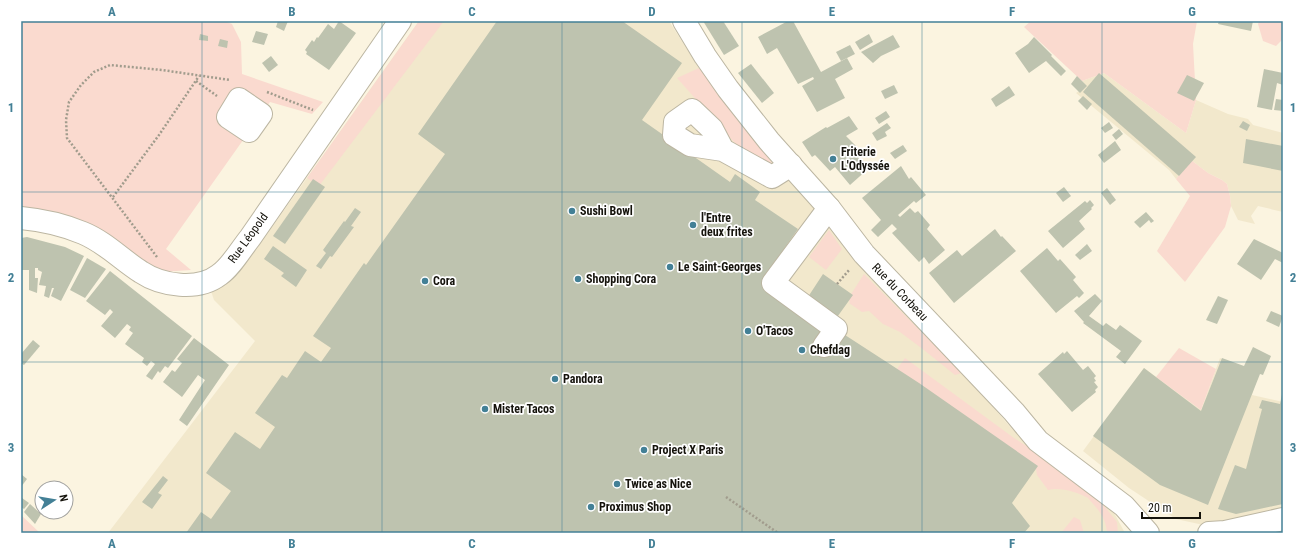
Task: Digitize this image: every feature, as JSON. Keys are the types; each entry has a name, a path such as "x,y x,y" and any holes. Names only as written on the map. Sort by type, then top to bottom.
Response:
{"street":[{"name":"Rue Léopold","path":"21,218 52,224 84,233 104,245 142,273 155,280 171,284 190,284 200,283 219,276 250,238 329,121 400,21"},
{"name":"Rue du Corbeau","path":"684,21 705,56 728,89 769,141 829,208 864,254 1014,412 1038,441 1124,506 1148,533"},
{"path":"723,150 772,178 791,166"},
{"path":"824,346 836,329 773,283 829,208"},
{"path":"1209,533 1225,532 1283,519"}],"path":[{"path":"155,280 162,264 67,138 66,120 70,102 81,85 94,72 110,65 235,81"},
{"path":"112,198 159,135 199,76"},
{"path":"196,81 234,108"},
{"path":"265,91 312,110 329,121"},
{"path":"726,497 778,533"}],"shaded area":[{"path":"21,21 224,21 232,24 241,42 242,74 323,102 312,114 270,102 166,249 191,270 162,272 21,210"},
{"path":"419,21 669,21 699,68 1012,429 1107,500 1125,533 108,533 255,341 214,300 210,288 247,262"},
{"path":"419,21 444,21 319,186 307,178"},
{"path":"1031,21 1197,21 1193,44 1196,100 1186,133 1104,73 1082,81 1024,27"},
{"path":"1259,21 1283,21 1283,39 1276,46 1263,41 1258,24"},
{"path":"699,68 772,163 764,168 733,141 677,78"},
{"path":"1104,73 1186,133 1196,100 1228,114 1248,119 1253,125 1283,133 1283,212 1258,206 1251,216 1255,224 1238,220 1231,206 1227,184 1208,173 1191,160 1176,179 1169,170 1076,93 1086,86 1082,81"},
{"path":"1191,160 1208,173 1227,184 1231,206 1225,227 1185,282 1157,251 1190,196 1176,179"},
{"path":"829,230 842,249 826,270 809,257"},
{"path":"864,274 962,373 955,375 900,332 883,324 869,311 862,312 849,303 850,302 848,299"},
{"path":"1179,348 1216,369 1201,410 1156,377"},
{"path":"905,358 1014,438 1068,473 1093,492 1117,522 1118,533 1107,533 1103,518 1088,498 1079,494 1058,489 1048,490 1037,475 1036,469 897,369"},
{"path":"1220,358 1258,375 1252,395 1283,402 1283,519 1208,526 1176,519 1129,488 1083,451 1144,368 1201,410"},
{"path":"21,515 40,533 21,533"},
{"path":"1074,517 1080,520 1084,533 1061,533"}],"building":[{"path":"278,21 288,21 284,31 276,27"},
{"path":"339,21 356,33 329,70 306,54 307,52 305,50 312,40 314,42 317,37 318,38 328,24 334,29"},
{"name":"Shopping Cora","path":"497,21 622,21 682,63 642,120 730,182 735,174 760,192 755,200 798,229 767,273 806,300 823,274 853,295 835,320 828,324 919,383 1038,466 1012,503 1030,526 1024,533 186,533 201,512 211,519 231,491 206,473 235,432 260,449 275,427 255,413 282,375 287,378 305,351 321,362 331,348 313,336 364,263 366,265 445,154 418,134"},
{"path":"703,21 723,21 739,46 724,55"},
{"path":"788,21 793,21 821,72 847,58 853,69 835,79 845,98 817,112 802,86 814,79 813,77 798,84 777,48 767,54 758,37"},
{"path":"1219,21 1253,21 1251,31 1218,24"},
{"path":"256,31 268,34 264,45 252,42"},
{"path":"200,34 208,36 208,41 199,40"},
{"path":"869,34 873,42 860,50 855,42"},
{"path":"893,35 900,47 881,56 873,63 861,52"},
{"path":"1034,37 1066,71 1061,76 1046,61 1029,73 1015,53 1028,44"},
{"path":"220,39 228,41 227,48 218,46"},
{"path":"850,45 855,54 841,61 836,52"},
{"path":"271,56 278,65 269,72 262,63"},
{"path":"751,64 774,93 762,103 738,73"},
{"path":"1264,69 1283,73 1283,85 1277,83 1272,110 1257,107"},
{"path":"1099,73 1196,157 1179,176 1083,92"},
{"path":"1187,75 1204,83 1194,101 1177,93"},
{"path":"1077,76 1087,86 1080,93 1071,84"},
{"path":"894,85 898,93 885,99 881,91"},
{"path":"1009,86 1015,95 996,107 991,99"},
{"path":"1083,96 1092,104 1087,110 1078,101"},
{"path":"1276,99 1283,100 1283,111 1274,110"},
{"path":"886,111 890,117 879,124 875,118"},
{"path":"849,116 858,129 846,136 857,147 851,153 854,157 856,155 868,169 850,185 835,167 830,171 815,155 812,157 802,142 826,127 827,128"},
{"path":"1243,121 1250,125 1247,131 1239,127"},
{"path":"1109,122 1113,128 1105,133 1101,128"},
{"path":"887,123 891,128 885,132 887,136 877,141 872,133"},
{"path":"1119,129 1123,134 1116,140 1112,135"},
{"path":"1246,139 1283,146 1283,171 1243,163"},
{"path":"1115,141 1121,150 1104,163 1098,155"},
{"path":"903,145 907,151 895,159 890,153"},
{"path":"901,166 909,179 911,177 926,195 916,203 914,201 898,215 900,217 910,208 915,213 918,211 930,225 927,229 945,250 929,264 924,257 919,262 892,233 897,229 892,224 878,237 871,230 881,220 862,198"},
{"path":"313,179 325,187 285,244 273,236"},
{"path":"1064,187 1071,196 1063,202 1056,193"},
{"path":"1107,188 1116,200 1110,205 1101,193"},
{"path":"1090,200 1094,205 1091,208 1092,209 1079,221 1085,229 1063,248 1048,231 1085,201 1087,203"},
{"path":"355,208 361,212 351,226 354,227 332,257 330,256 321,269 316,266 326,253 323,250"},
{"path":"1146,212 1154,221 1151,223 1149,220 1140,228 1134,222"},
{"path":"995,229 1016,251 954,303 929,273 957,250 962,256"},
{"path":"27,237 65,247 84,256 61,301 51,296 54,288 52,288 49,298 44,296 46,286 39,285 42,272 38,270 38,268 35,268 35,278 38,278 37,293 29,290 29,270 21,270 21,238"},
{"path":"1254,239 1283,253 1283,263 1275,259 1261,280 1237,264"},
{"path":"1087,244 1092,251 1080,260 1075,255"},
{"path":"273,246 307,270 296,287 281,276 284,273 264,259"},
{"path":"1047,248 1058,261 1060,259 1076,277 1073,280 1084,293 1079,298 1077,296 1056,313 1020,271"},
{"path":"87,258 106,269 85,298 70,290"},
{"path":"110,271 192,336 168,368 165,366 160,373 158,371 152,380 146,376 155,364 151,361 147,366 142,362 144,358 125,344 133,333 129,330 131,327 127,324 115,338 101,326 113,312 110,309 105,315 86,301"},
{"path":"1095,294 1102,301 1089,316 1103,326 1106,323 1116,330 1120,325 1142,341 1125,364 1116,357 1121,351 1083,323 1084,322 1074,311"},
{"path":"1218,296 1228,300 1217,324 1206,320"},
{"path":"1271,311 1283,316 1279,327 1266,321"},
{"path":"194,338 229,365 187,426 179,420 205,380 198,375 182,397 163,382 172,370 175,372 182,363 177,359"},
{"path":"33,340 40,346 24,365 21,363 21,354"},
{"path":"1253,347 1271,356 1263,375 1260,374 1208,505 1160,485 1093,436 1144,368 1201,411 1222,358 1244,366"},
{"path":"1067,351 1083,370 1088,366 1096,376 1094,378 1096,381 1094,382 1098,387 1095,390 1096,392 1072,412 1038,374 1063,352 1064,354"},
{"path":"1282,394 1283,504 1236,514 1218,509 1235,465 1246,469 1262,409 1259,408 1262,400 1280,404"},
{"path":"21,474 27,479 21,487"},
{"path":"163,476 168,480 158,493 162,495 152,509 142,502"},
{"path":"22,498 29,503 24,509 21,507"},
{"path":"30,504 34,508 34,520 37,520 35,524 24,512"}],"place":[{"name":"Friterie L'Odyssée","path":"833,159"},
{"name":"Sushi Bowl","path":"572,211"},
{"name":"l'Entre deux frites","path":"693,225"},
{"name":"Le Saint-Georges","path":"670,267"},
{"name":"Shopping Cora","path":"578,279"},
{"name":"Cora","path":"425,281"},
{"name":"O'Tacos","path":"748,331"},
{"name":"Chefdag","path":"802,350"},
{"name":"Pandora","path":"555,379"},
{"name":"Mister Tacos","path":"485,409"},
{"name":"Project X Paris","path":"644,450"},
{"name":"Twice as Nice","path":"617,484"},
{"name":"Proximus Shop","path":"591,507"}]}
